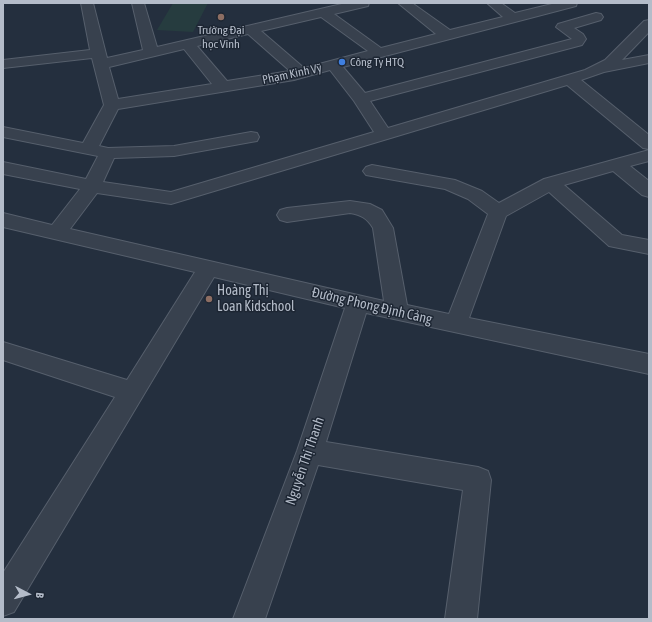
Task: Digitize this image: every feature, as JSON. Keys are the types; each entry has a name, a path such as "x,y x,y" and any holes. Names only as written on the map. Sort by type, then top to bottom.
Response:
{"street":[{"path":"87,3 99,58 112,105 89,148"},
{"path":"138,3 151,52"},
{"path":"3,64 99,58 151,52 363,3"},
{"path":"404,3 447,35"},
{"path":"493,3 513,18"},
{"name":"Phạm Kinh Vỹ","path":"112,105 300,73 541,11 562,4"},
{"path":"361,98 578,41 578,37 541,11"},
{"path":"323,12 379,53"},
{"path":"563,27 596,17"},
{"path":"600,68 610,62 649,24"},
{"path":"251,29 300,73"},
{"path":"188,44 223,87"},
{"path":"3,168 92,186 171,198 570,79 600,68 649,59"},
{"path":"334,65 361,98 384,134"},
{"path":"570,79 649,144"},
{"path":"3,132 108,153 174,151 251,137"},
{"path":"57,232 92,186 108,153"},
{"path":"456,324 498,212 550,183 649,155"},
{"path":"616,164 649,191"},
{"path":"372,170 449,184 475,195 498,212"},
{"path":"550,183 616,241 649,247"},
{"path":"287,215 350,207 363,209 375,215 383,228 397,312"},
{"name":"Đường Phong Định Cảng","path":"3,220 397,312 649,364"},
{"path":"3,601 208,269"},
{"name":"Nguyễn Thị Thanh","path":"249,619 310,451 358,303"},
{"path":"3,351 132,392"},
{"path":"310,451 478,480 461,619"}],"green space":[{"path":"173,3 208,3 193,32 157,30"}],"place":[{"name":"Trường Đại học Vinh","path":"221,17"},
{"name":"Công Ty HTQ","path":"342,62"},
{"name":"Hoàng Thị Loan Kidschool","path":"209,299"}]}
